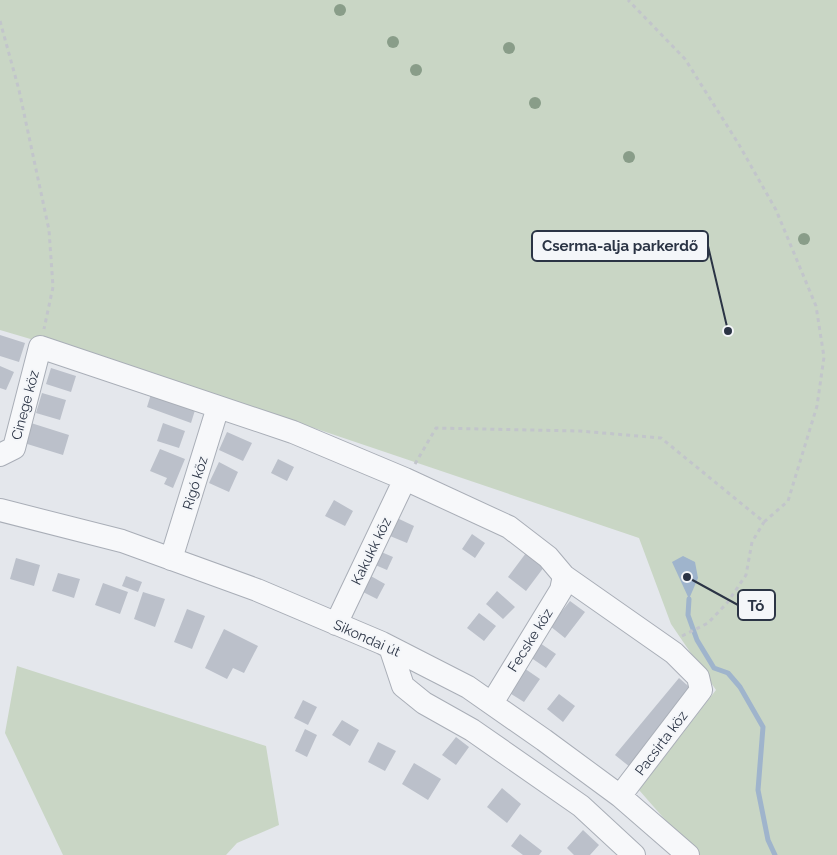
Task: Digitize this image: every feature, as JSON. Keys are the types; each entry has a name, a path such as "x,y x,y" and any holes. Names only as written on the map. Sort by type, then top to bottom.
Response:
{"street":[{"path":"40,347 293,432 406,479 509,527 548,557 564,576"},
{"name":"Cinege köz","path":"0,455 14,448 40,347"},
{"name":"Rigó köz","path":"171,559 218,407"},
{"name":"Kakukk köz","path":"336,624 406,479"},
{"name":"Sikondai út","path":"0,510 122,542 171,559 257,590 390,647 468,687 620,796 688,855"},
{"name":"Pacsirta köz","path":"564,576 674,653 698,677 702,690 620,796"},
{"name":"Fecske köz","path":"492,704 561,590 564,576"},
{"path":"390,647 402,686 424,703 472,730 580,806 634,855"}],"path":[{"path":"628,0 686,59 738,143 776,210 816,306 824,357 818,406 788,501 764,522 752,542 746,575 727,603 708,624 693,631"},
{"path":"0,21 19,90 49,230 53,287 40,347"},
{"path":"406,479 436,428 580,430 660,438 764,522"}],"green space":[{"path":"0,0 837,0 837,855 696,855 639,790 716,690 671,624 639,538 190,386 0,330"},
{"path":"17,666 266,746 279,825 237,843 226,855 63,855 5,733"}],"water":[{"path":"683,556 695,562 698,578 689,599 672,562"}],"building":[{"path":"0,335 25,343 19,362 0,356"},
{"path":"0,366 14,372 6,390 0,388"},
{"path":"51,368 76,376 71,392 46,384"},
{"path":"152,391 196,407 191,423 147,407"},
{"path":"42,393 66,400 60,420 36,413"},
{"path":"31,423 69,435 63,455 24,443"},
{"path":"163,423 185,431 179,448 157,441"},
{"path":"227,432 252,443 243,461 219,450"},
{"path":"160,449 185,459 173,488 164,484 167,478 150,471"},
{"path":"278,459 294,467 287,481 271,473"},
{"path":"219,462 238,472 229,492 209,483"},
{"path":"334,500 353,511 345,526 325,516"},
{"path":"397,518 414,526 407,543 390,536"},
{"path":"472,534 485,543 475,558 462,549"},
{"path":"379,551 393,557 387,570 373,564"},
{"path":"526,553 544,567 526,591 508,577"},
{"path":"16,558 40,565 34,586 10,579"},
{"path":"58,573 80,579 74,598 52,591"},
{"path":"369,575 385,584 377,599 361,591"},
{"path":"126,576 142,582 138,592 122,586"},
{"path":"103,583 128,592 120,614 95,605"},
{"path":"497,591 515,607 503,619 486,604"},
{"path":"143,592 165,599 155,627 134,619"},
{"path":"570,601 585,612 565,638 550,626"},
{"path":"187,609 205,616 192,649 174,642"},
{"path":"479,613 496,626 484,641 467,628"},
{"path":"224,629 258,646 244,673 233,668 227,679 205,668"},
{"path":"537,641 556,654 546,668 527,655"},
{"path":"521,666 540,679 524,702 505,690"},
{"path":"679,678 694,691 630,767 615,755"},
{"path":"559,694 575,706 563,722 547,709"},
{"path":"303,700 317,707 308,725 294,718"},
{"path":"342,720 359,730 350,746 332,735"},
{"path":"305,729 317,735 307,757 295,751"},
{"path":"456,737 469,747 456,765 442,755"},
{"path":"378,742 396,751 385,771 368,762"},
{"path":"414,763 441,779 428,800 402,784"},
{"path":"502,788 521,804 507,823 487,807"},
{"path":"583,830 599,845 590,855 574,855 567,848"},
{"path":"520,834 542,851 539,855 523,855 511,846"}],"waterway":[{"path":"689,599 688,615 697,640 714,668 728,673 740,687 763,727 758,790 768,840 775,855"}],"place":[{"name":"Cserma-alja parkerdő","path":"728,331"},
{"name":"Tó","path":"687,577"}]}
